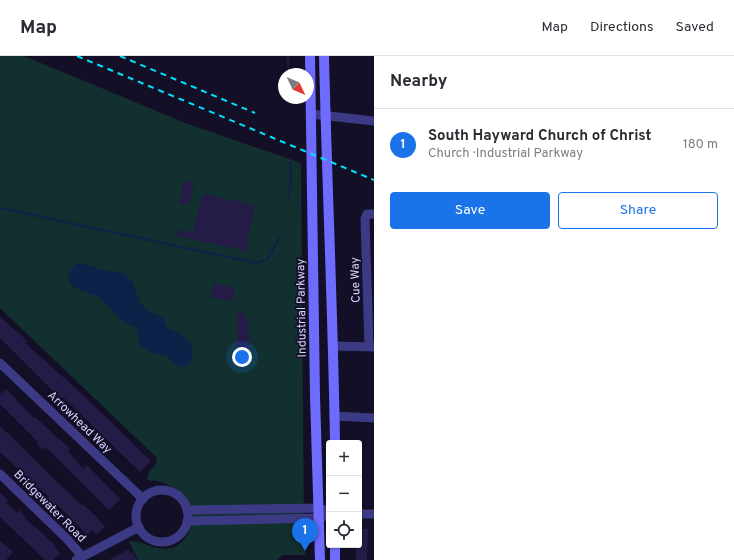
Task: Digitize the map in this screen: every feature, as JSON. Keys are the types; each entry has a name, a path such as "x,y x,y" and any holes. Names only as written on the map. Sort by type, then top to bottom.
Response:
{"main road":[{"name":"Industrial Parkway","path":"310,56 315,396 320,560"},
{"path":"324,56 327,204 334,346 335,440"},
{"path":"335,548 335,560"}],"street":[{"path":"311,114 374,121"},
{"name":"Cue Way","path":"370,214 365,219 372,346"},
{"path":"334,346 372,346"},
{"name":"Arrowhead Way","path":"0,363 143,499"},
{"path":"334,416 374,418"},
{"name":"Bridgewater Road","path":"0,474 67,539 79,558"},
{"path":"168,491 181,499 187,510 187,521 180,534 166,541 159,542 149,538 139,527 136,512 143,499 152,492 168,491"},
{"path":"187,510 326,514"},
{"path":"187,521 326,512"},
{"path":"362,514 374,514"},
{"path":"79,558 139,527"}],"green space":[{"path":"0,56 24,56 188,124 301,163 304,529 306,555 282,555 277,560 138,560 129,541 165,549 178,545 184,540 191,527 192,511 190,504 178,490 173,487 163,483 147,480 148,474 157,462 156,457 0,308"}],"water":[{"path":"82,263 101,270 119,272 126,275 132,282 141,304 148,311 162,317 167,328 181,334 190,343 193,354 190,364 179,368 166,355 154,354 142,347 138,338 136,327 122,321 99,297 75,288 70,283 68,275 74,265"}],"building":[{"path":"184,181 194,183 189,205 179,203"},
{"path":"203,194 255,205 246,245 248,245 247,251 177,236 178,230 193,233"},
{"path":"213,284 235,288 232,301 210,297"},
{"path":"237,311 243,311 244,318 247,318 249,323 249,358 239,359 239,355 237,355"},
{"path":"0,317 22,336 27,341 26,343 35,352 81,393 151,461 140,472 63,397 61,399 0,338"},
{"path":"6,389 34,418 35,417 70,449 68,451 83,469 87,465 120,499 109,510 46,447 43,450 37,444 38,442 0,404 0,394"},
{"path":"0,426 81,505 82,504 96,516 105,527 96,535 92,530 87,535 56,503 54,505 48,499 49,497 39,488 38,489 19,468 18,469 0,452"},
{"path":"0,492 8,500 6,502 17,513 19,510 25,516 24,517 56,546 54,547 60,553 53,560 45,560 0,517"},
{"path":"362,529 368,529 367,560 356,560 356,548 362,548"},
{"path":"0,541 13,552 6,560 0,560"},
{"path":"128,550 130,554 133,552 137,560 109,560"}],"waterway":[{"path":"288,56 288,68"},
{"path":"289,197 291,174 290,162"},
{"path":"0,208 256,263 267,260 280,237"}],"railway":[{"path":"77,56 374,180"},
{"path":"120,56 255,113"}],"place":[{"name":"South Hayward Church of Christ","path":"305,551"}]}
